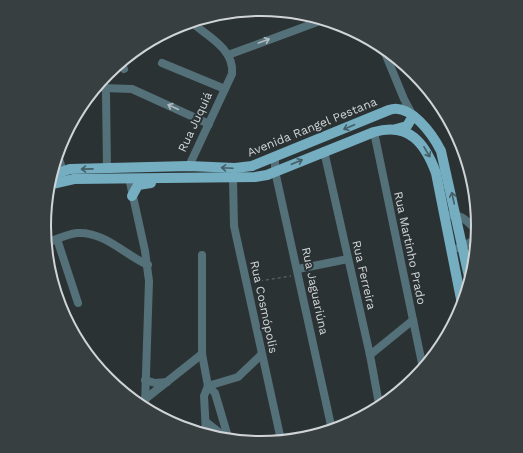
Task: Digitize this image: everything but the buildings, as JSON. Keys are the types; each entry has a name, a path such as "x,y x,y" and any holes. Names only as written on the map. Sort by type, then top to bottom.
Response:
{"main road":[{"name":"Avenida Rangel Pestana","path":"189,166 244,167 275,157 393,109 413,116 426,128 441,151 467,270"},
{"path":"55,183 68,180 129,178 233,179 261,176 374,132 387,128 396,129 408,126 413,116"},
{"path":"396,129 418,141 430,156 436,173 460,297"},
{"name":"Rua Juquiá","path":"59,172 140,167 189,166"},
{"path":"132,196 136,188 141,183 160,183 176,178 184,174 189,166"},
{"path":"129,178 133,171 140,167"}],"street":[{"path":"196,26 225,50 228,55 315,23"},
{"name":"Rua Juquiá","path":"189,166 225,89 233,68 228,55"},
{"path":"387,57 404,99 413,116"},
{"path":"162,63 225,89"},
{"path":"103,88 132,89 209,124"},
{"path":"106,94 107,169"},
{"path":"393,109 404,99"},
{"name":"Rua Martinho Prado","path":"374,132 413,320 423,362"},
{"name":"Rua Ferreira","path":"324,151 370,355 379,402"},
{"name":"Rua Jaguariúna","path":"275,157 275,171 331,425"},
{"path":"129,178 148,265 150,302 144,401"},
{"name":"Rua Cosmópolis","path":"233,179 234,226 261,355 280,436"},
{"path":"444,218 456,215 463,217 472,226"},
{"path":"51,241 75,234 89,234 104,239 148,265"},
{"path":"57,239 78,303"},
{"path":"450,248 462,247 472,241"},
{"path":"202,255 202,354 208,386 204,396 206,430"},
{"path":"298,271 348,259"},
{"path":"370,355 413,320"},
{"path":"145,402 202,354"},
{"path":"208,386 238,377 261,355"},
{"path":"145,380 159,384 167,382"},
{"path":"208,386 215,393 226,434"},
{"path":"214,432 223,420"},
{"path":"206,422 214,432"}],"path":[{"path":"246,283 298,271"}]}
